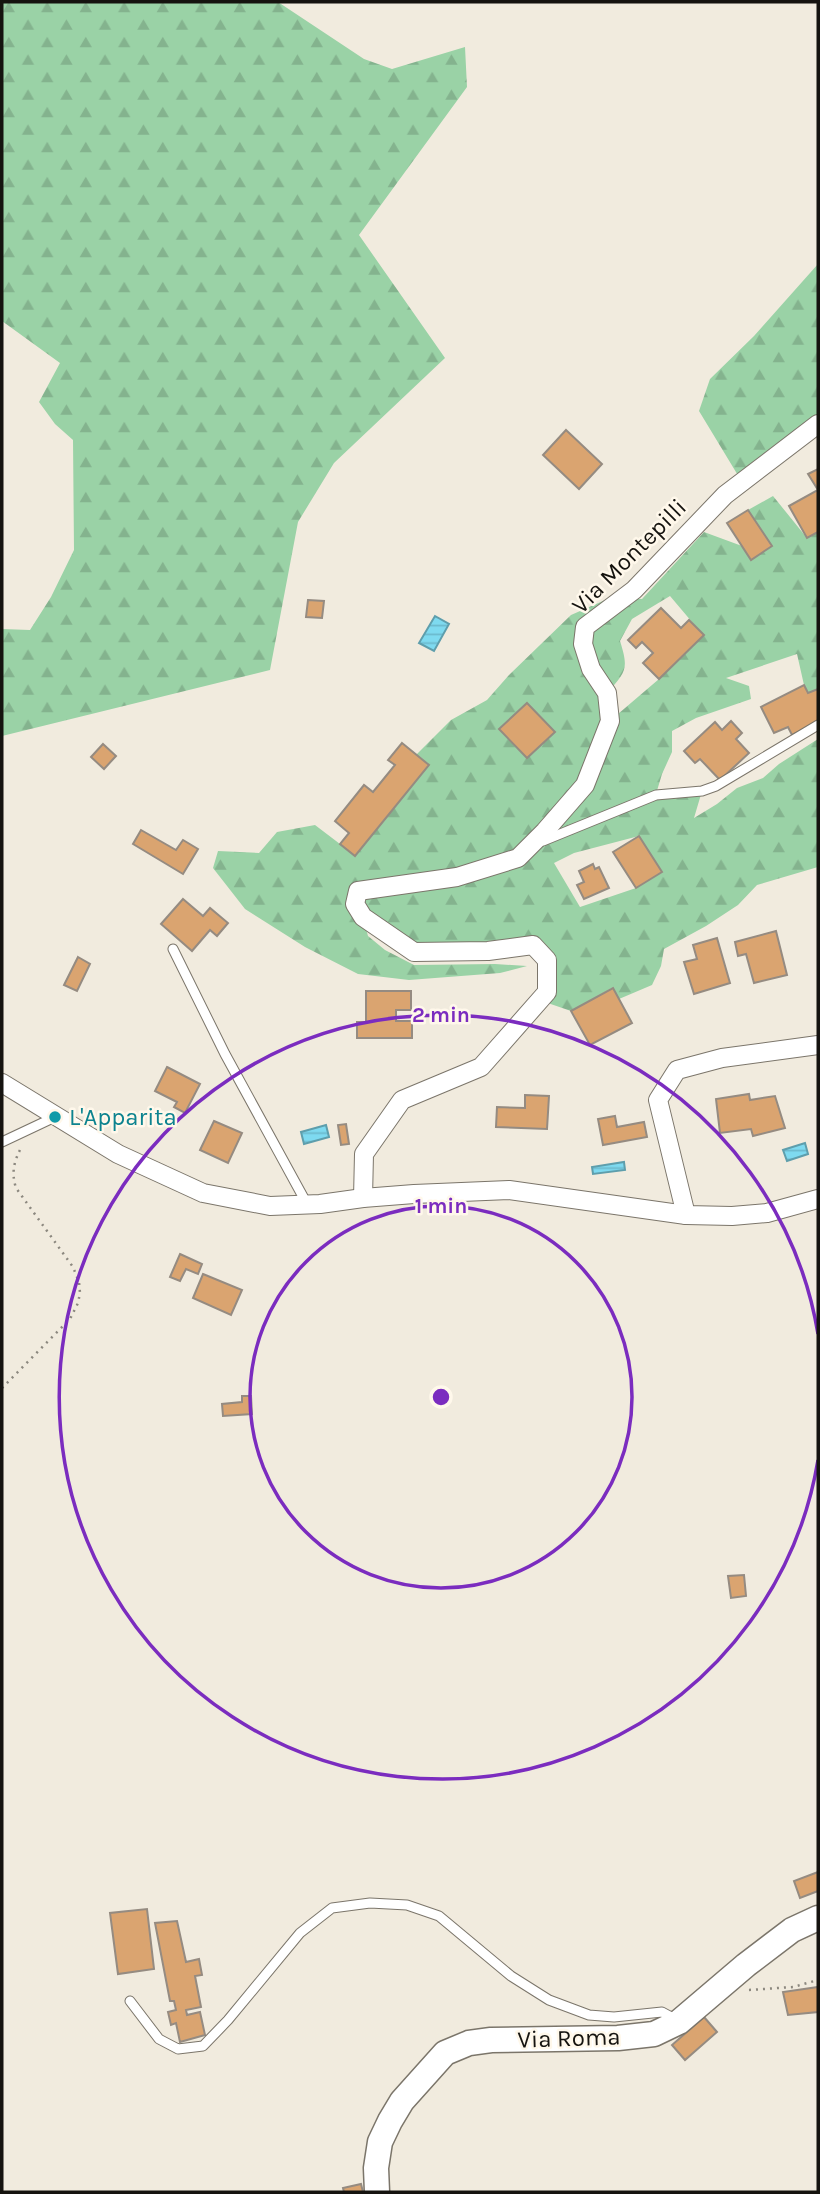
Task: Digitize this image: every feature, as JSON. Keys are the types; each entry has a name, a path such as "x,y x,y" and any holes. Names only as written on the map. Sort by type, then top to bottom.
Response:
{"main road":[{"name":"Via Roma","path":"377,2192 376,2168 380,2142 390,2121 402,2101 444,2053 469,2042 491,2040 618,2038 654,2034 679,2022 792,1930 818,1918"}],"street":[{"name":"Via Montepilli","path":"363,1198 364,1154 402,1100 481,1067 547,992 547,960 534,945 488,951 414,952 363,917 355,904 358,891 457,877 519,858 585,785 610,721 607,693 591,668 583,644 585,627 634,590 724,495 818,424"},
{"path":"686,1215 659,1100 677,1070 722,1058 818,1045"},
{"path":"2,1083 118,1154 203,1193 270,1206 509,1190 686,1215 732,1216 767,1213 818,1199"}],"lane":[{"path":"531,845 656,795 702,791 716,786 818,725"},
{"path":"173,949 225,1054 307,1204"},
{"path":"2,1142 55,1117"},
{"path":"130,2001 159,2039 178,2049 202,2046 228,2020 300,1933 331,1908 370,1903 407,1905 439,1916 511,1976 548,2000 589,2015 614,2017 662,2012 679,2022"}],"path":[{"path":"2,1388 70,1319 80,1293 73,1267 16,1188 14,1164 22,1147 15,1136"},
{"path":"748,1990 793,1987 818,1980"}],"green space":[{"path":"2,2 278,2 364,59 392,69 465,47 467,87 359,235 445,358 334,463 298,522 270,670 2,736 2,629 30,630 51,597 74,550 73,440 55,424 39,402 60,363 2,321"},
{"path":"818,264 818,424 742,482 699,411 710,379 754,336"},
{"path":"773,496 807,538 818,532 818,689 808,693 797,654 726,678 749,686 751,699 696,718 672,731 672,752 656,794 702,791 694,818 737,788 763,778 779,764 818,739 818,867 757,885 738,905 664,949 661,966 652,985 619,999 612,988 571,1011 539,1000 547,992 534,945 414,952 363,918 368,936 385,950 414,965 527,966 500,973 409,980 358,974 305,947 245,909 213,868 218,851 259,853 277,832 315,825 340,844 416,755 451,720 487,700 571,615 612,597 642,599 704,532 742,546 751,560 772,546 748,510","holes":["670,596 703,635 659,679 611,720 607,693 622,675 625,664 620,641 632,619","639,836 661,873 636,888 580,907 554,863 574,853"]}],"water":[{"path":"435,616 449,624 434,651 419,643"},
{"path":"326,1125 329,1137 304,1144 301,1132"},
{"path":"805,1143 808,1154 787,1161 783,1150"},
{"path":"624,1162 625,1170 593,1174 592,1167"}],"building":[{"path":"566,430 602,464 579,489 543,455"},
{"path":"818,469 818,490 808,474"},
{"path":"818,490 818,532 807,538 789,506"},
{"path":"748,510 772,546 751,560 727,523"},
{"path":"308,600 324,601 322,618 306,617"},
{"path":"661,608 681,628 689,620 704,635 659,679 643,663 653,653 642,642 636,648 628,640"},
{"path":"804,685 808,693 818,689 818,722 792,735 788,727 774,733 761,707"},
{"path":"527,703 555,732 527,758 499,729"},
{"path":"731,721 742,733 736,739 749,753 720,780 700,759 695,763 684,751 715,722 722,730"},
{"path":"402,743 429,765 355,856 340,844 349,833 335,821 364,785 373,792 395,765 388,760"},
{"path":"103,744 116,756 104,769 91,757"},
{"path":"141,830 176,850 183,840 198,849 183,874 133,844"},
{"path":"639,836 662,872 636,888 613,852"},
{"path":"593,864 595,869 599,867 609,888 584,899 577,885 584,882 579,871"},
{"path":"183,899 203,916 210,908 228,923 217,936 210,930 192,951 161,924"},
{"path":"776,931 787,975 754,983 746,954 738,956 735,942"},
{"path":"717,938 730,983 694,994 684,962 697,959 693,945"},
{"path":"78,957 90,964 77,991 64,985"},
{"path":"613,988 632,1023 590,1045 571,1011"},
{"path":"366,991 411,991 411,1010 396,1010 396,1021 412,1021 412,1038 357,1038 357,1022 366,1022"},
{"path":"167,1067 200,1084 185,1113 174,1107 177,1102 155,1091"},
{"path":"749,1094 750,1100 775,1096 785,1128 753,1136 751,1129 720,1133 716,1099"},
{"path":"525,1095 549,1096 547,1129 496,1127 497,1107 525,1108"},
{"path":"615,1116 617,1127 644,1122 647,1137 603,1145 598,1119"},
{"path":"214,1121 242,1133 228,1163 200,1150"},
{"path":"346,1124 349,1144 341,1145 338,1125"},
{"path":"180,1254 202,1264 198,1274 186,1269 180,1281 170,1277"},
{"path":"203,1274 242,1290 231,1315 193,1298"},
{"path":"242,1396 251,1396 252,1414 223,1416 222,1404 242,1402"},
{"path":"744,1575 746,1596 731,1598 728,1576"},
{"path":"818,1872 818,1891 800,1898 794,1881"},
{"path":"147,1909 154,1969 118,1974 110,1913"},
{"path":"177,1921 186,1962 199,1959 202,1975 195,1976 201,2007 186,2010 187,2015 200,2012 205,2035 180,2042 176,2023 171,2025 168,2012 176,2010 174,2001 170,2001 155,1923"},
{"path":"818,1987 818,2012 788,2015 783,1992"},
{"path":"704,2017 717,2032 685,2060 672,2045"},
{"path":"361,2184 363,2192 344,2192 343,2188"}],"place":[{"name":"L'Apparita","path":"55,1117"}]}
